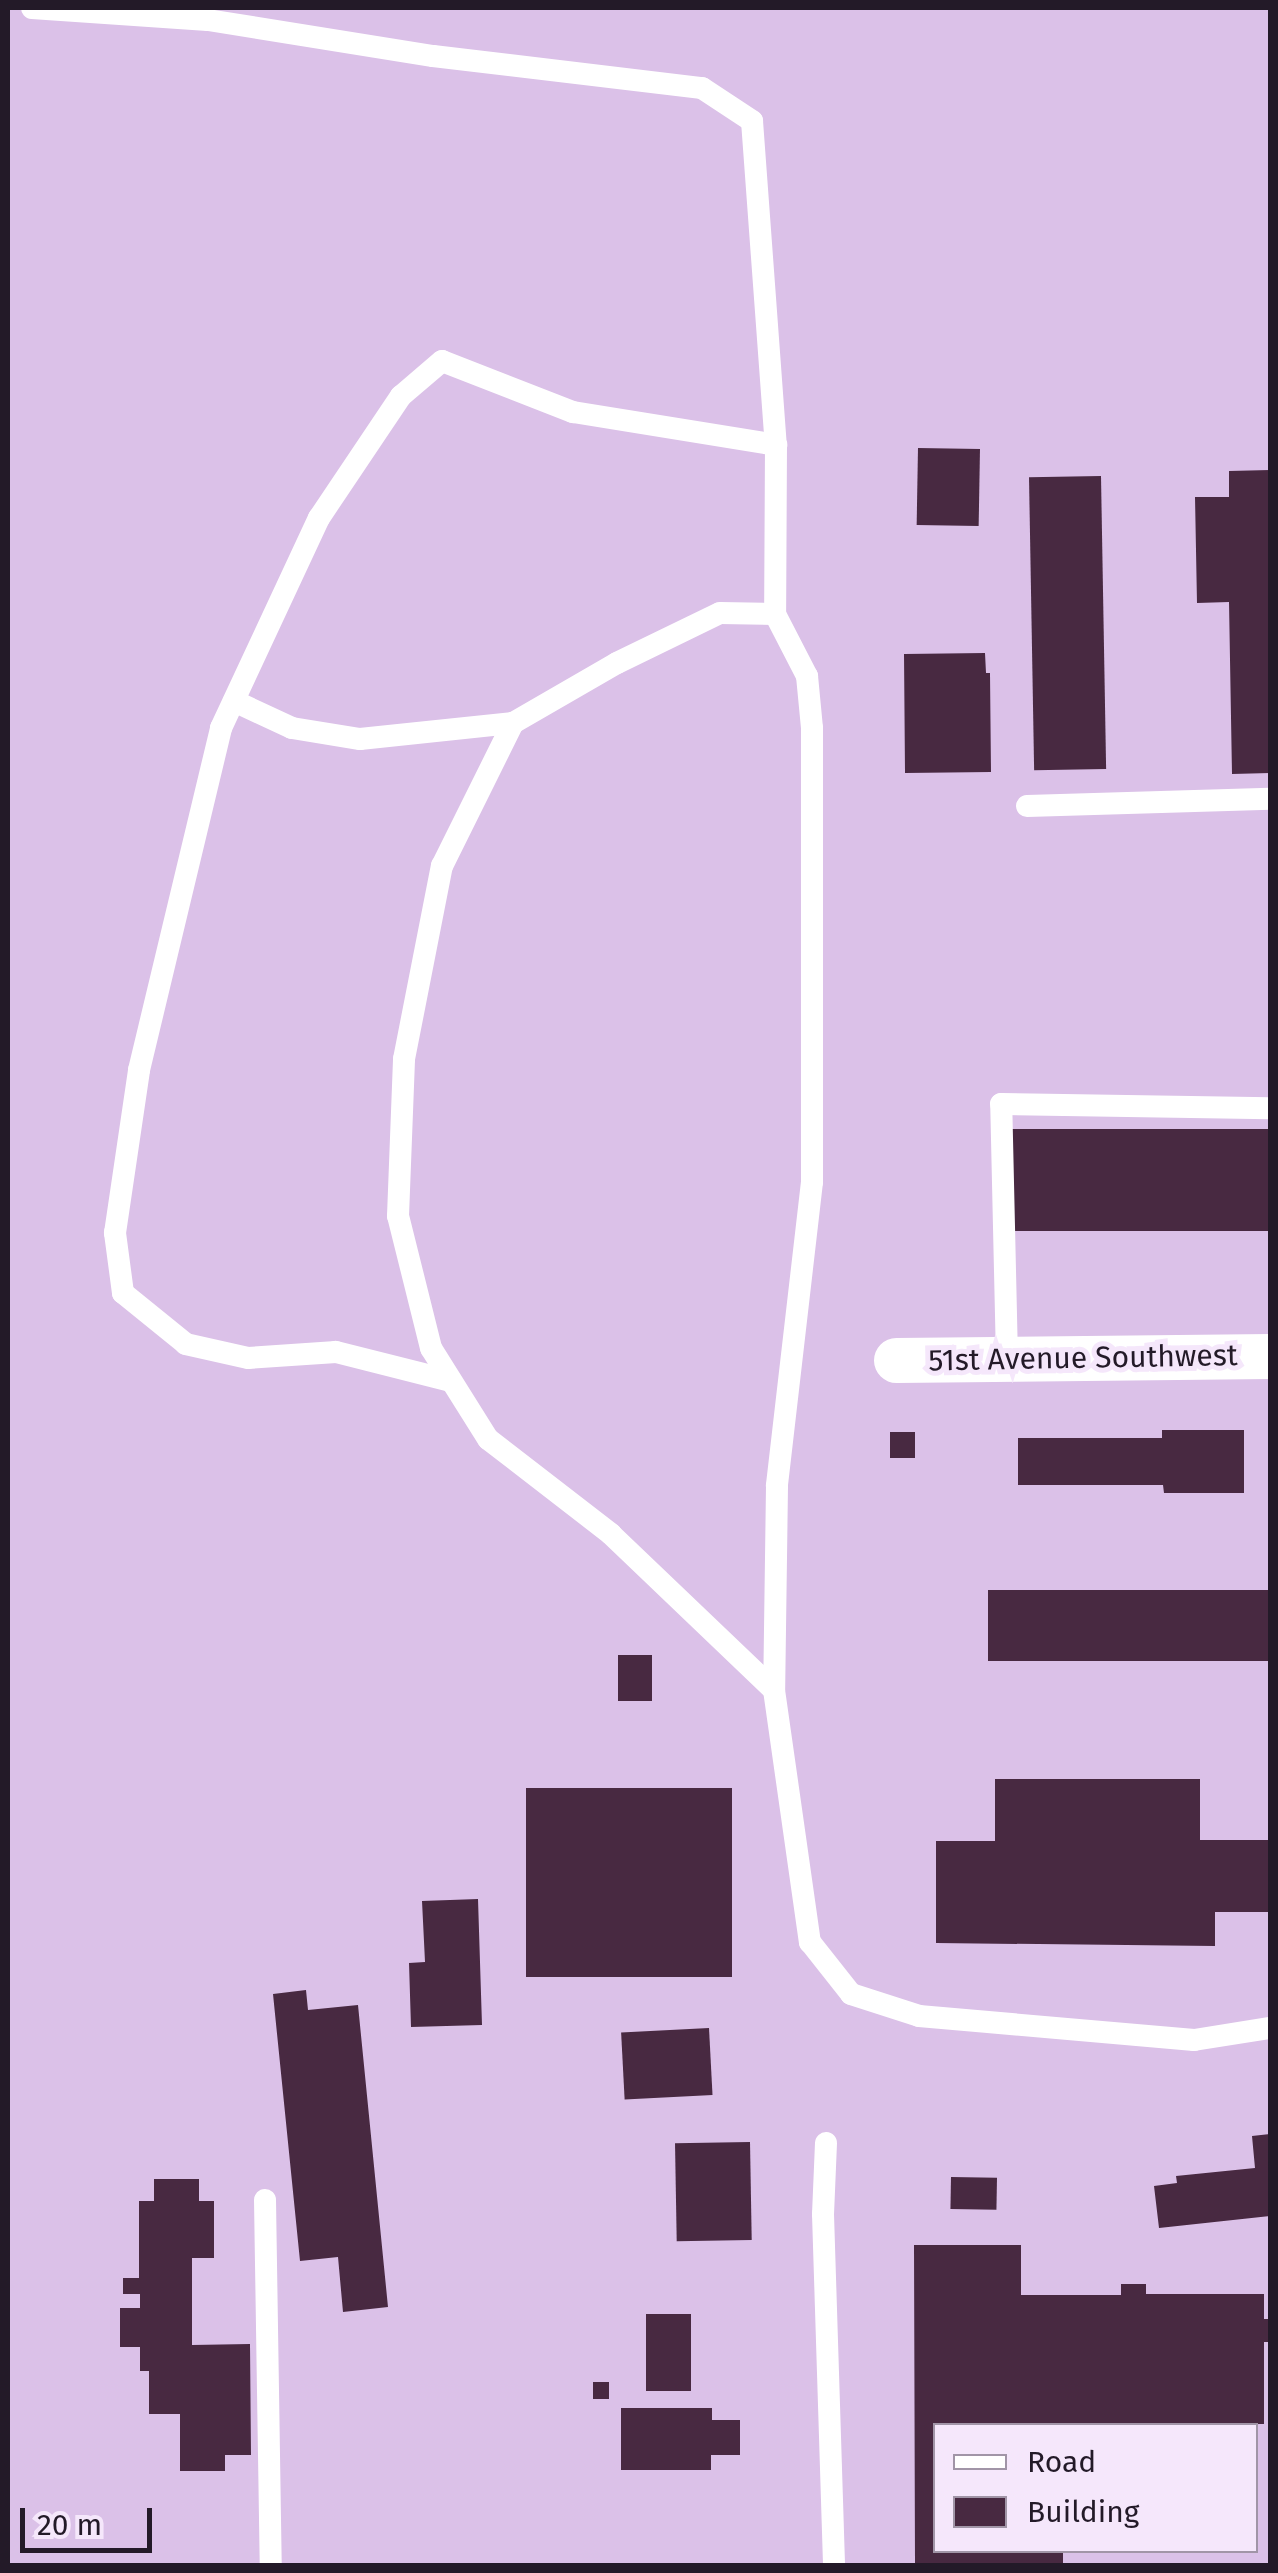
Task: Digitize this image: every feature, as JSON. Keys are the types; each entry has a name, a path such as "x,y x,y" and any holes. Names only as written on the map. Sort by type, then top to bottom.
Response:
{"street":[{"name":"51st Avenue Southwest","path":"896,1360 1270,1356"}],"lane":[{"path":"32,8 208,20 432,56 702,88 752,121 776,446 775,614 807,676 812,728 812,1182 777,1486 774,1690 810,1942 851,1994 919,2016 1194,2040 1270,2028"},
{"path":"451,1380 336,1352 248,1358 186,1344 123,1293 114,1234 140,1070 221,728 319,518 401,396 442,361 573,412 776,446"},
{"path":"234,701 292,728 360,739 513,722 616,663 720,612 775,614"},
{"path":"513,722 442,866 404,1059 398,1216 430,1348 488,1439 611,1534 774,1690"},
{"path":"1026,806 1270,800"},
{"path":"1007,1359 1000,1104 1270,1108"},
{"path":"826,2143 823,2214 834,2566"},
{"path":"265,2200 271,2566"}],"building":[{"path":"918,448 980,449 979,526 917,525"},
{"path":"1270,470 1270,773 1232,774 1229,602 1197,603 1195,497 1229,497 1229,471"},
{"path":"1101,476 1106,769 1034,770 1029,477"},
{"path":"985,653 986,673 990,673 991,772 905,773 904,654"},
{"path":"1011,1129 1270,1129 1270,1231 1011,1231"},
{"path":"1162,1430 1244,1430 1244,1493 1164,1493 1163,1485 1018,1485 1018,1438 1162,1438"},
{"path":"890,1432 915,1432 915,1458 890,1458"},
{"path":"988,1590 1270,1590 1270,1661 988,1661"},
{"path":"618,1655 652,1655 652,1701 618,1701"},
{"path":"995,1779 1200,1779 1200,1840 1270,1840 1270,1912 1215,1912 1215,1946 936,1943 936,1841 995,1841"},
{"path":"526,1788 732,1788 732,1977 526,1977"},
{"path":"478,1899 482,2025 411,2027 409,1963 425,1962 422,1901"},
{"path":"306,1990 308,2010 358,2005 388,2307 343,2312 338,2257 300,2261 273,1994"},
{"path":"709,2028 713,2095 625,2100 621,2033"},
{"path":"1270,2134 1270,2216 1159,2228 1154,2186 1177,2183 1176,2176 1255,2168 1252,2136"},
{"path":"750,2142 752,2240 677,2241 675,2143"},
{"path":"951,2177 997,2178 996,2210 950,2209"},
{"path":"154,2179 199,2179 199,2201 214,2201 214,2258 192,2258 192,2345 250,2344 251,2455 225,2455 225,2471 180,2471 180,2414 149,2414 149,2371 140,2371 140,2347 120,2347 120,2308 140,2308 140,2294 123,2294 123,2278 139,2278 139,2201 154,2201"},
{"path":"914,2245 1021,2245 1021,2295 1121,2295 1121,2284 1146,2284 1146,2294 1264,2294 1264,2319 1270,2319 1270,2342 1264,2342 1264,2424 933,2423 933,2553 1063,2553 1063,2566 915,2566"},
{"path":"646,2314 691,2314 691,2391 646,2391"},
{"path":"593,2382 609,2382 609,2399 593,2399"},
{"path":"621,2408 712,2408 712,2420 740,2420 740,2455 711,2455 711,2470 621,2470"}]}
